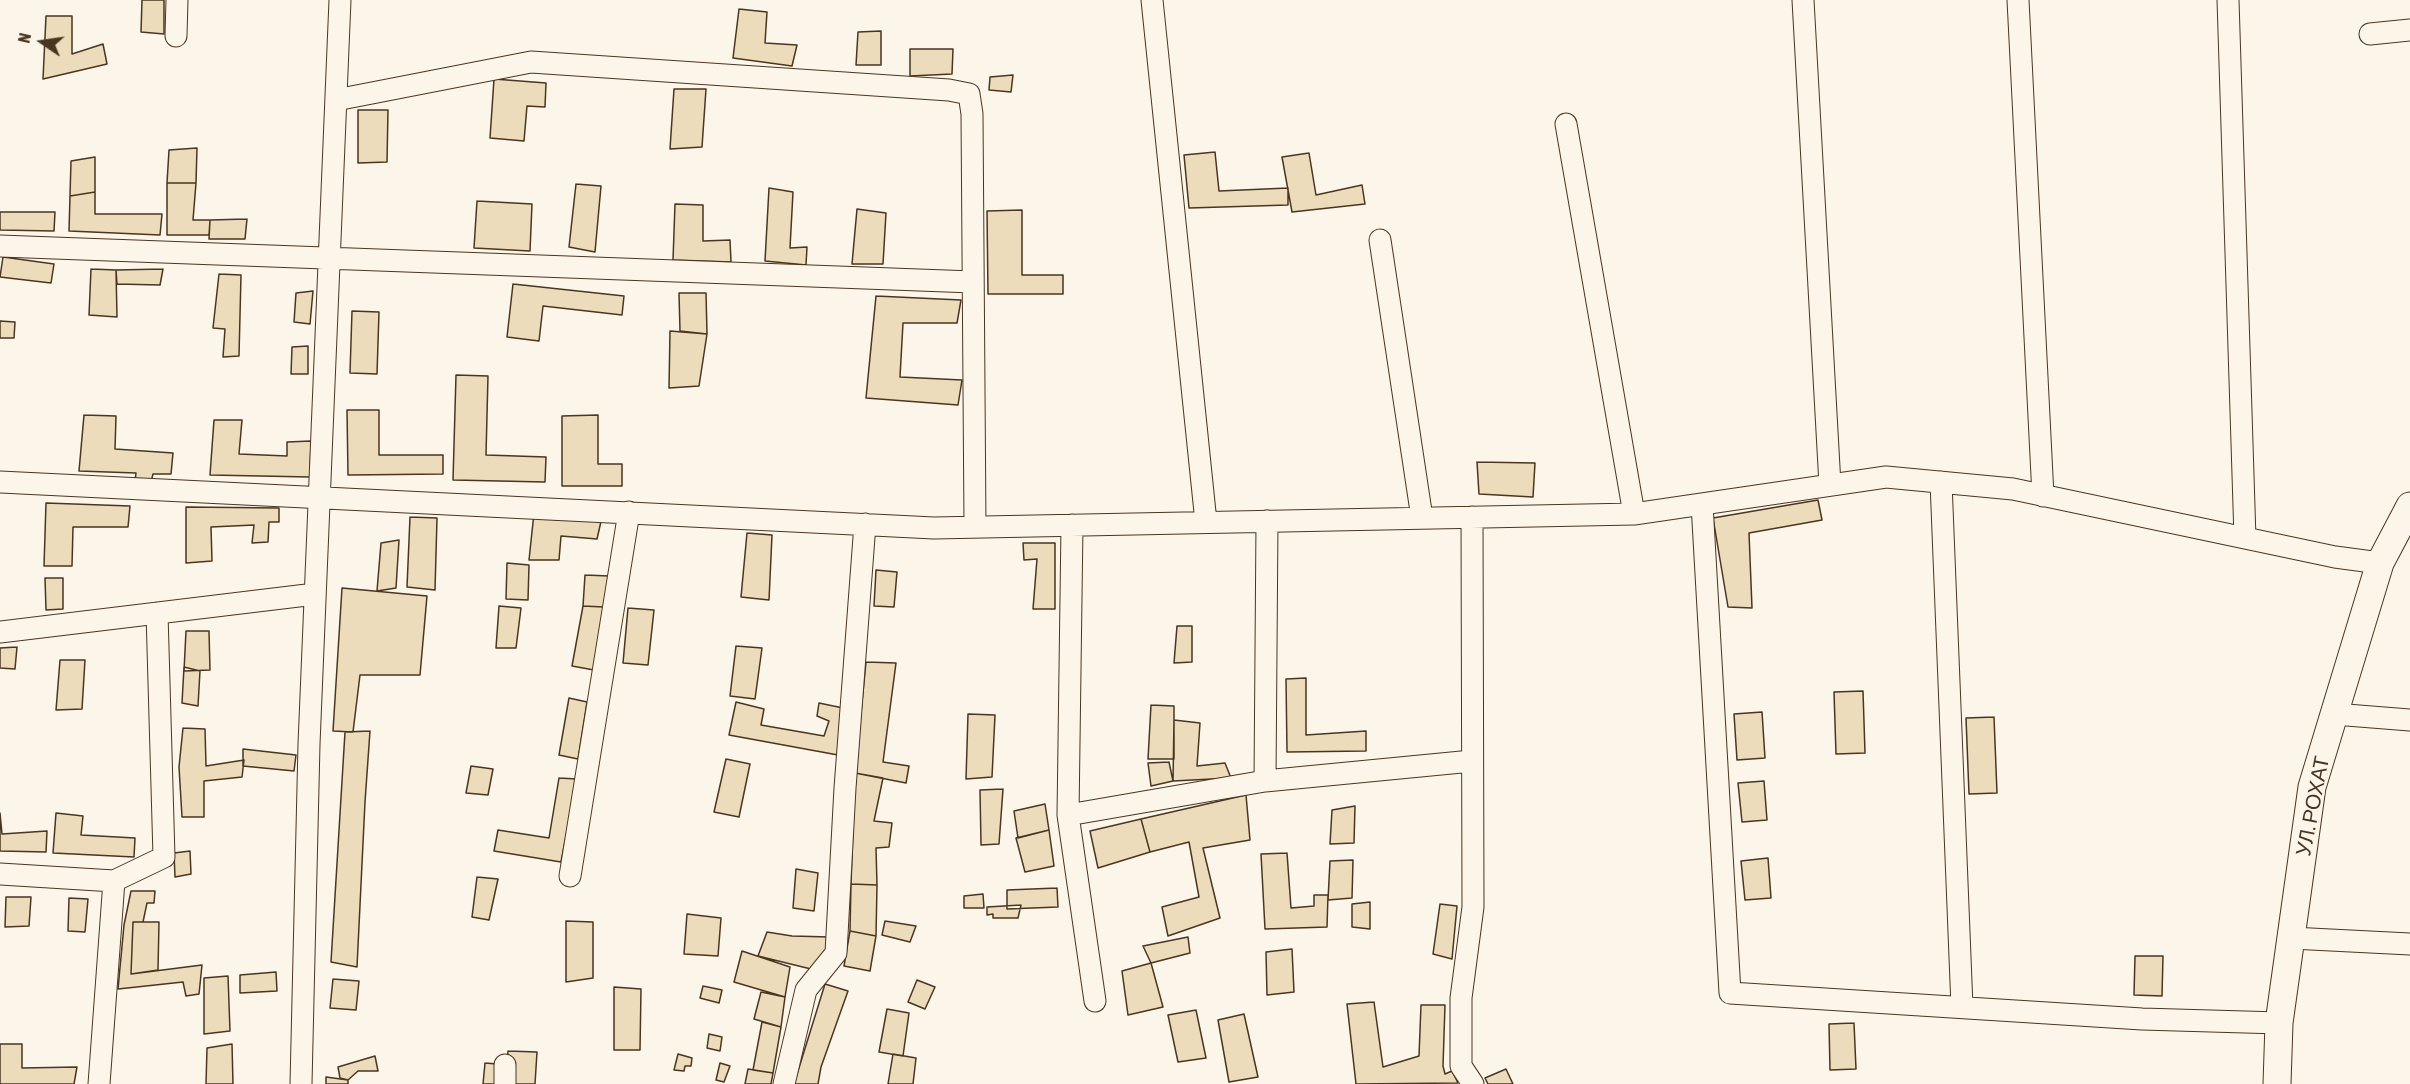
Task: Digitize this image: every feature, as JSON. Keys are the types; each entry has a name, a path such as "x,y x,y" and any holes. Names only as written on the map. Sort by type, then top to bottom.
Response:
{"main road":[{"name":"УЛ. РОХАТ","path":"2277,1084 2279,1023 2312,787 2380,563 2410,506"}],"street":[{"path":"176,36 177,0"},
{"path":"301,1084 309,744 340,0"},
{"path":"1152,0 1206,522"},
{"path":"1803,0 1830,485"},
{"path":"2018,0 2043,496"},
{"path":"2228,0 2245,538"},
{"path":"2370,34 2410,30"},
{"path":"336,100 531,62 937,89 969,94 972,114 975,527"},
{"path":"1566,124 1634,514"},
{"path":"1380,240 1422,518"},
{"path":"0,246 973,282"},
{"path":"0,482 934,528 1634,514 1886,477 2013,489 2335,557 2380,563"},
{"path":"1941,482 1962,1007"},
{"path":"1702,504 1730,993 2142,1019 2279,1023"},
{"path":"570,876 628,512"},
{"path":"1472,517 1473,908 1461,1009 1461,1066 1473,1084"},
{"path":"1265,781 1267,521"},
{"path":"784,1084 806,990 836,953 846,776 865,524"},
{"path":"1072,525 1068,815 1095,1001"},
{"path":"0,632 315,594"},
{"path":"0,874 114,881 164,857 158,613"},
{"path":"2334,714 2410,720"},
{"path":"1068,815 1265,781 1472,761"},
{"path":"99,1084 114,881"},
{"path":"2291,938 2410,944"}],"building":[{"path":"142,0 164,0 164,34 141,32"},
{"path":"739,9 767,12 765,43 797,45 792,66 733,58"},
{"path":"46,16 72,16 72,54 103,44 107,64 43,79"},
{"path":"881,31 881,65 856,65 858,32"},
{"path":"910,49 953,49 952,74 910,76"},
{"path":"1013,75 1011,92 989,90 990,77"},
{"path":"494,79 546,83 545,107 527,106 524,141 490,138"},
{"path":"674,89 706,89 702,147 670,149"},
{"path":"358,110 388,110 387,162 358,163"},
{"path":"197,148 196,183 167,183 169,150"},
{"path":"1215,152 1219,191 1288,188 1288,205 1189,208 1184,155"},
{"path":"1309,153 1316,195 1362,185 1365,204 1292,212 1282,157"},
{"path":"95,157 95,192 70,196 71,161"},
{"path":"167,183 196,183 193,220 210,220 209,235 167,235"},
{"path":"576,184 601,186 595,252 569,247"},
{"path":"769,188 793,192 790,248 807,247 806,265 765,261"},
{"path":"95,192 95,214 162,214 160,235 69,231 70,196"},
{"path":"477,201 532,204 530,251 474,248"},
{"path":"675,204 703,205 703,241 730,240 731,262 673,260"},
{"path":"857,209 886,213 883,264 852,264"},
{"path":"1022,210 1022,275 1063,275 1063,294 988,294 987,211"},
{"path":"0,212 55,212 54,231 0,230"},
{"path":"247,219 245,239 209,239 210,220"},
{"path":"3,257 54,264 51,283 0,277"},
{"path":"91,269 116,270 117,317 89,315"},
{"path":"163,269 160,285 117,284 116,270"},
{"path":"219,274 241,275 239,356 223,357 225,329 213,328"},
{"path":"513,284 624,296 622,315 543,306 539,341 507,337"},
{"path":"313,291 310,324 294,322 296,293"},
{"path":"679,293 706,293 707,334 680,331"},
{"path":"876,296 961,300 957,323 903,323 900,377 962,380 958,405 866,398"},
{"path":"352,311 379,312 377,374 350,373"},
{"path":"0,321 15,322 14,338 0,338"},
{"path":"670,331 707,334 699,386 669,388"},
{"path":"308,346 308,374 291,374 292,347"},
{"path":"456,375 488,376 486,455 546,457 545,482 453,480"},
{"path":"347,410 379,410 379,455 443,455 443,474 348,475"},
{"path":"84,415 116,416 115,449 173,453 171,474 153,474 151,482 135,481 136,473 79,471"},
{"path":"598,415 598,464 622,464 622,486 562,486 562,416"},
{"path":"214,420 242,420 239,454 287,456 287,442 311,441 310,477 210,475"},
{"path":"1477,462 1535,463 1533,497 1479,494"},
{"path":"1818,500 1822,520 1749,533 1752,608 1728,607 1713,518"},
{"path":"46,503 130,506 128,527 73,527 72,566 44,566"},
{"path":"186,507 279,508 279,522 269,522 268,542 252,543 254,525 211,527 212,561 186,563"},
{"path":"534,513 602,517 597,539 561,536 559,560 529,560"},
{"path":"410,517 437,518 435,590 407,587"},
{"path":"747,533 772,535 769,600 741,597"},
{"path":"399,540 396,588 377,591 381,543"},
{"path":"1023,543 1055,543 1055,609 1033,609 1037,559 1024,560"},
{"path":"507,563 529,565 528,600 506,599"},
{"path":"876,570 897,572 894,607 874,606"},
{"path":"585,575 609,576 604,607 583,606"},
{"path":"45,578 63,578 63,609 46,610"},
{"path":"342,588 427,596 420,675 360,675 353,732 333,731"},
{"path":"499,606 521,608 516,648 496,648"},
{"path":"583,606 604,607 594,670 572,666"},
{"path":"628,608 654,610 648,665 623,663"},
{"path":"1177,626 1192,626 1192,662 1174,663"},
{"path":"186,631 209,631 210,670 184,671"},
{"path":"736,646 762,648 755,699 730,696"},
{"path":"17,647 15,669 0,668 0,648"},
{"path":"60,660 85,660 82,709 56,710"},
{"path":"866,662 896,663 883,762 909,766 906,783 855,773"},
{"path":"184,667 200,671 198,706 182,703"},
{"path":"1306,678 1306,735 1366,731 1366,751 1287,752 1286,679"},
{"path":"1863,691 1865,753 1836,754 1834,692"},
{"path":"569,698 587,702 578,759 559,755"},
{"path":"736,702 764,709 761,725 824,736 829,721 817,716 819,703 843,708 838,755 729,735"},
{"path":"1151,705 1174,706 1174,759 1148,759"},
{"path":"1762,712 1765,758 1737,760 1734,714"},
{"path":"968,714 995,715 992,777 966,779"},
{"path":"1994,717 1997,793 1969,794 1966,718"},
{"path":"1174,720 1200,723 1197,766 1225,763 1231,778 1173,781"},
{"path":"183,728 205,729 206,766 244,760 242,777 204,781 204,817 182,817 179,767"},
{"path":"370,731 357,967 331,962 345,732"},
{"path":"243,749 296,755 294,771 243,766"},
{"path":"726,759 750,764 739,817 714,812"},
{"path":"1169,762 1173,781 1151,786 1148,763"},
{"path":"471,766 493,769 488,795 466,793"},
{"path":"855,773 883,778 874,821 892,823 889,847 876,848 877,885 851,884"},
{"path":"559,778 577,779 561,862 494,851 498,830 549,838"},
{"path":"1764,781 1767,820 1742,822 1738,783"},
{"path":"1003,789 999,844 981,845 980,790"},
{"path":"1246,795 1250,840 1203,848 1220,918 1168,936 1162,907 1199,897 1189,842 1150,852 1141,819"},
{"path":"1045,804 1049,830 1018,838 1014,811"},
{"path":"1355,806 1354,843 1330,844 1332,810"},
{"path":"0,813 2,834 47,831 46,852 0,851"},
{"path":"56,813 83,816 81,835 135,838 134,857 53,853"},
{"path":"1141,819 1150,852 1098,868 1090,831"},
{"path":"1049,830 1054,866 1025,872 1016,838"},
{"path":"190,851 191,874 175,877 174,853"},
{"path":"1287,853 1291,908 1314,906 1314,895 1328,895 1327,927 1265,929 1261,854"},
{"path":"1768,858 1771,898 1745,900 1741,861"},
{"path":"1353,860 1352,898 1328,900 1330,861"},
{"path":"796,869 818,873 814,911 793,908"},
{"path":"477,877 498,879 489,920 472,917"},
{"path":"851,884 877,885 876,936 850,931"},
{"path":"1057,888 1058,907 1007,909 1007,890"},
{"path":"131,891 155,891 154,903 147,903 143,922 133,922 131,974 202,965 199,994 186,996 183,982 118,989 124,925"},
{"path":"983,894 984,908 964,908 964,896"},
{"path":"6,897 31,897 29,926 5,927"},
{"path":"69,898 88,899 85,932 68,931"},
{"path":"1370,902 1370,929 1352,927 1352,904"},
{"path":"1440,904 1457,906 1452,959 1433,954"},
{"path":"1021,905 1018,918 993,918 993,914 987,915 987,907"},
{"path":"687,914 721,918 718,956 684,954"},
{"path":"566,921 593,922 593,978 566,982"},
{"path":"885,921 916,926 910,942 882,935"},
{"path":"133,922 159,922 158,970 131,974"},
{"path":"850,931 876,936 870,971 844,966"},
{"path":"767,932 792,936 830,937 826,954 815,970 758,956"},
{"path":"1188,937 1190,953 1151,963 1143,946"},
{"path":"1292,949 1294,992 1267,995 1266,952"},
{"path":"742,951 790,967 785,997 734,982"},
{"path":"2135,956 2163,956 2162,996 2134,995"},
{"path":"1151,963 1163,1007 1128,1015 1122,971"},
{"path":"276,972 277,991 240,993 240,975"},
{"path":"228,976 230,1031 204,1034 204,978"},
{"path":"333,979 359,981 356,1010 330,1008"},
{"path":"917,980 935,987 925,1009 908,1002"},
{"path":"825,984 848,991 821,1067 818,1084 794,1084"},
{"path":"703,986 722,990 719,1003 700,998"},
{"path":"614,987 641,989 640,1050 614,1050"},
{"path":"761,992 785,997 781,1027 754,1019"},
{"path":"1374,1002 1383,1067 1419,1056 1421,1005 1445,1005 1443,1066 1445,1074 1452,1071 1458,1083 1356,1084 1347,1004"},
{"path":"887,1009 909,1013 903,1056 879,1052"},
{"path":"1196,1010 1206,1058 1178,1062 1168,1015"},
{"path":"1244,1014 1258,1077 1229,1082 1218,1020"},
{"path":"762,1022 781,1027 773,1073 753,1070"},
{"path":"1854,1023 1856,1069 1830,1070 1829,1024"},
{"path":"709,1034 722,1037 720,1051 707,1048"},
{"path":"0,1044 22,1044 22,1068 77,1067 74,1084 0,1084"},
{"path":"232,1044 233,1084 206,1084 207,1048"},
{"path":"508,1051 537,1052 535,1084 506,1084"},
{"path":"678,1054 692,1058 691,1066 685,1066 684,1071 674,1070"},
{"path":"893,1054 916,1058 913,1084 888,1084"},
{"path":"375,1056 378,1071 358,1071 348,1080 340,1078 338,1067"},
{"path":"485,1063 497,1064 497,1084 483,1084"},
{"path":"720,1063 730,1066 724,1082 716,1080"},
{"path":"748,1069 773,1073 771,1084 745,1084"},
{"path":"1506,1069 1513,1084 1488,1084 1485,1078"},
{"path":"326,1077 348,1080 348,1084 326,1084"}]}
